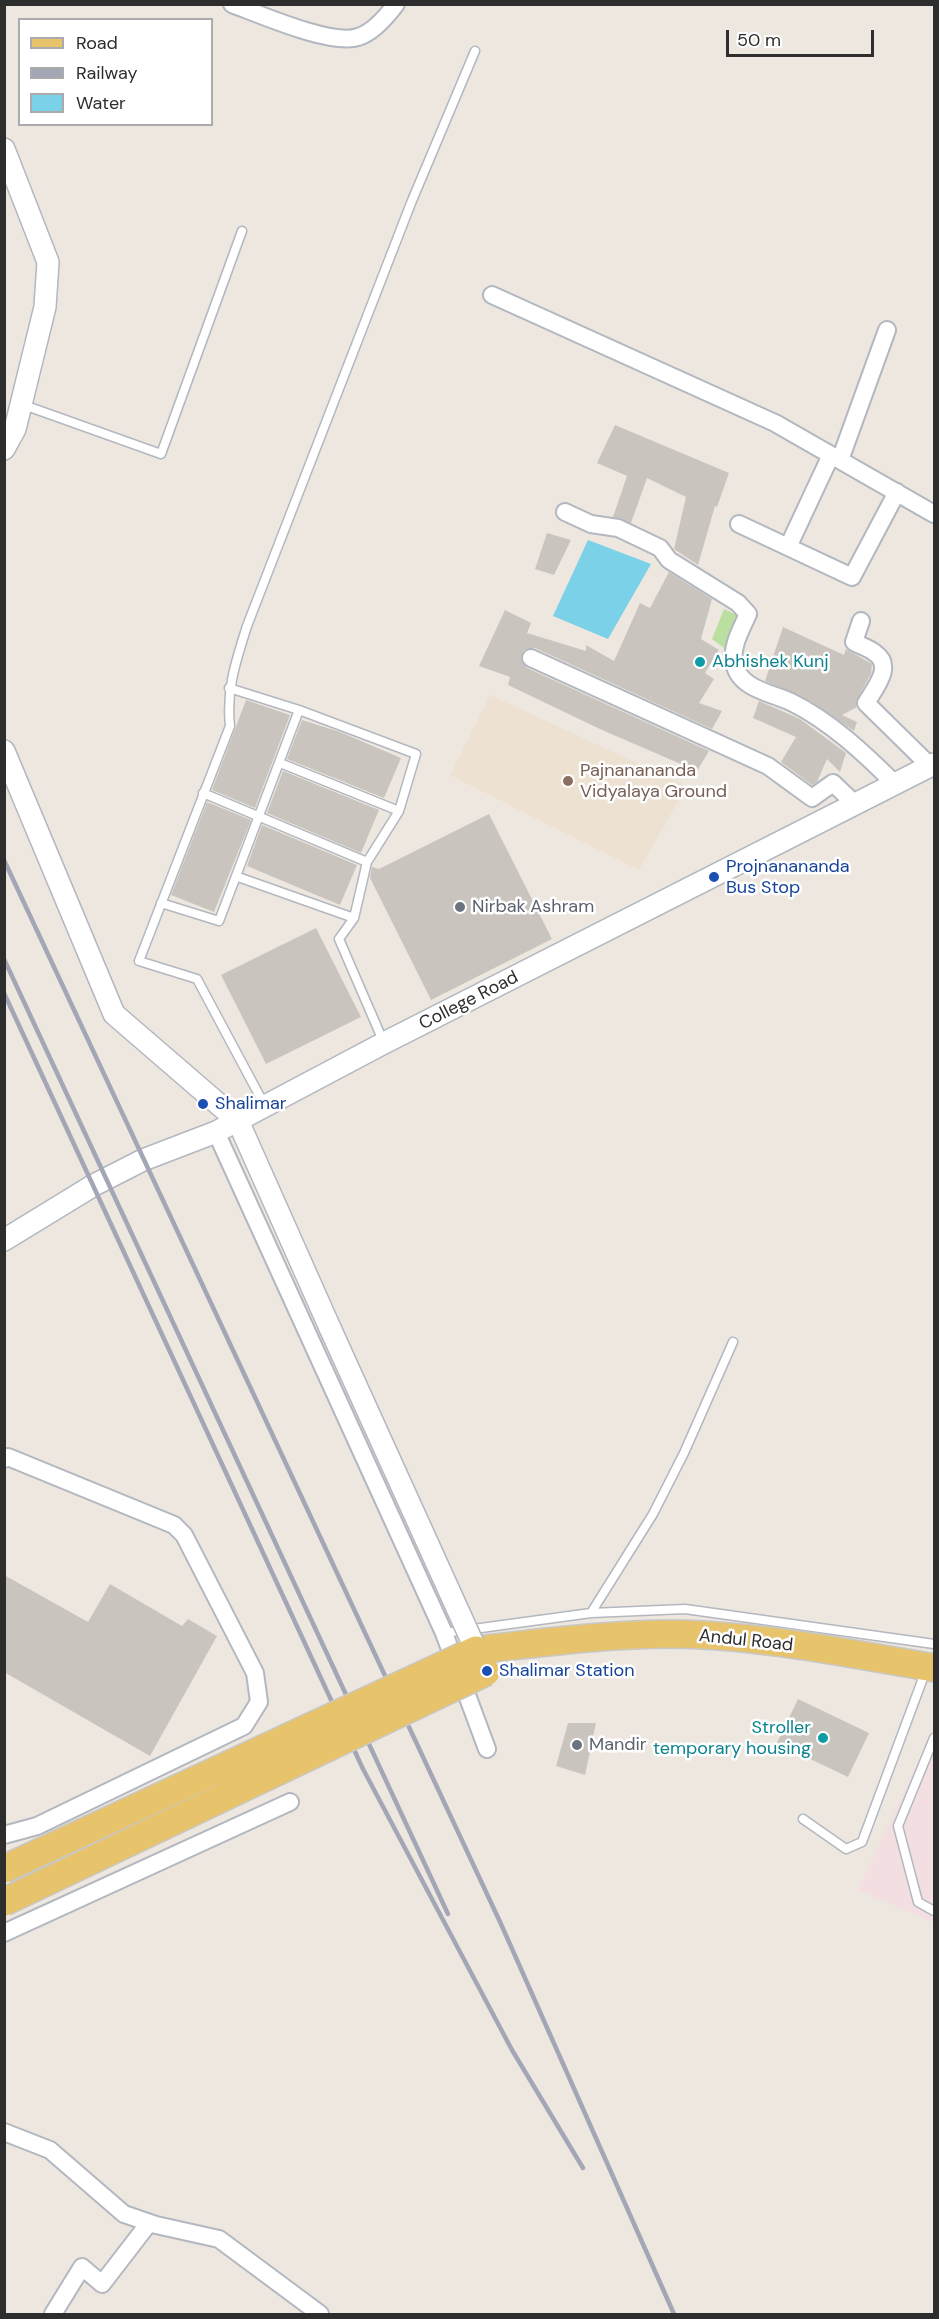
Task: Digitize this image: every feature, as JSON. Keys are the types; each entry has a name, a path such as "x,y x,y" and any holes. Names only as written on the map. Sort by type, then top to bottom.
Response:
{"main road":[{"name":"Andul Road","path":"481,1661 556,1642 612,1635 673,1634 744,1638 932,1659"},
{"path":"4,1869 481,1661"},
{"path":"4,1902 481,1661"}],"street":[{"path":"232,4 315,34 351,38 359,37 368,31 385,18 396,4"},
{"path":"4,149 48,262 45,307 15,429 5,449"},
{"path":"492,296 775,423 934,514"},
{"path":"788,547 835,457 887,330"},
{"path":"739,524 852,577 897,492"},
{"path":"565,512 591,524 618,528 660,548 669,560 738,603 748,614 736,641 734,662 740,674 751,686 791,702 820,719 870,758 895,784"},
{"path":"861,621 854,642 875,653 884,662 885,669 866,703 932,765"},
{"path":"531,658 768,766 812,798 833,783 855,804"},
{"path":"4,751 114,1014 238,1121 481,1661"},
{"name":"College Road","path":"4,1240 94,1185 143,1160 216,1132 238,1121 384,1043 932,765"},
{"path":"216,1132 444,1633 487,1749"},
{"path":"4,1835 37,1826 244,1726 259,1702 255,1673 184,1535 174,1525 6,1457"},
{"path":"4,1933 290,1802"},
{"path":"4,2132 50,2150 124,2214 149,2223 219,2239 320,2314"},
{"path":"53,2314 82,2267 102,2284 149,2223"}],"lane":[{"path":"265,1107 197,979 139,961 230,726 229,688 247,626 326,421 475,51"},
{"path":"21,404 161,454 242,231"},
{"path":"229,688 299,710 416,754 399,811 367,862 354,918 339,939 384,1043"},
{"path":"161,903 219,921 238,876 299,710"},
{"path":"280,763 399,811"},
{"path":"203,793 367,862"},
{"path":"238,876 354,918"},
{"path":"591,1612 653,1514 684,1453 733,1342"},
{"path":"444,1633 591,1612 685,1609 932,1659 862,1842 846,1850 803,1819"},
{"path":"934,1738 897,1826 918,1902 934,1911"}],"shaded area":[{"name":"Pajnanananda Vidyalaya Ground","path":"490,695 687,786 639,870 450,775"},
{"path":"934,1728 934,1923 858,1890"}],"green space":[{"path":"724,609 739,616 727,650 712,639"}],"water":[{"path":"588,540 651,564 608,639 553,616"}],"building":[{"path":"615,425 729,473 717,507 715,506 698,565 674,549 686,497 647,478 631,523 613,517 627,476 597,463"},
{"path":"547,533 571,540 554,575 535,569"},
{"path":"669,572 712,599 701,639 719,650 705,673 714,679 699,703 722,711 712,729 535,648 524,650 521,660 527,668 709,751 697,771 602,730 508,685 510,677 479,666 505,610 531,623 527,633 586,651 586,645 614,661 640,603 650,608"},
{"path":"783,627 844,655 846,649 872,664 871,674 856,701 857,707 842,715 857,722 854,731 810,701 765,681"},
{"path":"246,700 290,715 255,808 212,790"},
{"path":"759,701 800,719 846,753 840,772 827,759 817,782 812,785 781,762 796,737 753,718"},
{"path":"302,720 340,732 401,758 384,798 287,759"},
{"path":"283,771 379,810 361,853 267,813"},
{"path":"207,802 251,820 214,912 171,895"},
{"name":"Nirbak Ashram","path":"489,814 552,939 431,1000 370,878 372,867 379,869"},
{"path":"262,825 357,865 340,905 247,866"},
{"path":"316,928 361,1017 266,1064 221,975"},
{"path":"4,1575 88,1622 110,1584 182,1626 188,1619 217,1636 150,1756 4,1672"},
{"name":"Stroller temporary housing","path":"798,1699 869,1733 848,1777 777,1743"},
{"name":"Mandir","path":"568,1723 596,1723 585,1775 556,1766"}],"railway":[{"path":"4,860 501,1924 674,2314"},
{"path":"4,959 448,1914"},
{"path":"4,993 363,1769 512,2050 583,2168"}],"place":[{"name":"Abhishek Kunj","path":"700,662"},
{"name":"Pajnanananda Vidyalaya Ground","path":"568,781"},
{"name":"Projnanananda Bus Stop","path":"714,877"},
{"name":"Nirbak Ashram","path":"460,907"},
{"name":"Shalimar","path":"203,1104"},
{"name":"Shalimar Station","path":"487,1671"},
{"name":"Stroller temporary housing","path":"823,1738"},
{"name":"Mandir","path":"577,1745"}]}
